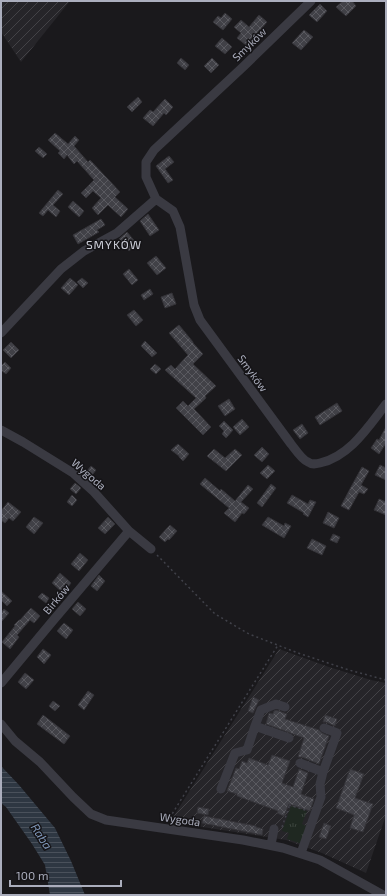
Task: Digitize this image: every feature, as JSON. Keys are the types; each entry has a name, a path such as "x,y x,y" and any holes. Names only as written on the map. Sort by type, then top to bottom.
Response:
{"street":[{"name":"Smyków","path":"311,1 154,150 146,162 146,177 156,199 173,211 180,227 194,305 200,320 291,444 307,462 314,464 324,462 340,455 359,438 386,404"},
{"path":"1,333 61,269 84,251 117,233 156,199"},
{"name":"Wygoda","path":"1,430 73,473 94,492 129,531 151,549"},
{"name":"Birków","path":"1,683 129,531"},
{"path":"221,789 235,753 247,750 261,710 276,704 285,707"},
{"name":"Wygoda","path":"1,724 15,741 40,762 91,814 106,820 283,848 320,860 383,895"},
{"path":"256,726 289,738"},
{"path":"301,853 321,797 320,784 337,733 324,728"},
{"path":"300,763 324,772"},
{"path":"271,845 277,830"}],"path":[{"path":"151,549 163,559 215,614 249,634 298,654 386,680"},
{"path":"162,828 278,645"},
{"path":"277,830 290,804 315,814"}],"shaded area":[{"path":"1,1 70,1 21,62 1,32"},
{"path":"279,649 329,667 386,683 386,815 366,873 322,853 286,840 170,822"}],"green space":[{"path":"291,806 307,811 302,824 308,827 302,844 287,839 289,833 282,831"}],"water":[{"name":"Raba","path":"1,766 55,828 85,895 50,895 45,865 6,807 1,803"}],"building":[{"path":"343,1 352,1 356,6 346,16 336,7"},
{"path":"320,4 327,11 317,22 309,15"},
{"path":"225,13 232,19 223,30 213,22 218,16 221,18"},
{"path":"259,15 267,22 246,45 237,38 241,33 234,27 241,20 249,27"},
{"path":"304,30 313,37 301,50 292,43"},
{"path":"222,38 232,47 225,54 215,46"},
{"path":"181,58 189,65 185,70 177,63"},
{"path":"212,58 219,65 211,73 204,66"},
{"path":"138,97 142,102 132,112 127,107"},
{"path":"165,99 173,107 166,115 164,113 153,126 143,118 150,110 153,112"},
{"path":"55,133 68,144 75,136 79,140 74,146 88,162 90,160 120,192 115,197 128,209 121,217 108,205 98,215 92,208 101,198 93,191 86,198 81,193 94,180 77,161 74,164 67,155 64,159 58,153 60,151 48,140"},
{"path":"39,147 47,154 43,158 35,151"},
{"path":"169,156 174,162 165,169 173,180 168,183 156,166"},
{"path":"58,190 63,194 53,205 60,211 56,217 48,210 43,216 39,213"},
{"path":"73,201 84,211 79,217 68,207"},
{"path":"148,214 159,230 150,236 140,221"},
{"path":"101,219 105,225 97,230 99,232 78,244 73,235"},
{"path":"127,232 137,244 129,251 119,239"},
{"path":"156,256 166,268 157,275 147,263"},
{"path":"129,269 138,280 132,285 123,274"},
{"path":"70,278 78,285 69,295 61,288"},
{"path":"82,278 88,283 83,288 77,282"},
{"path":"150,289 153,294 144,300 141,295"},
{"path":"172,293 176,304 165,308 161,297"},
{"path":"134,310 143,320 136,326 127,315"},
{"path":"179,325 203,354 193,364 216,386 194,409 211,427 203,435 176,408 183,401 188,406 196,398 165,370 171,365 175,369 188,355 169,333"},
{"path":"145,341 157,353 152,357 141,346"},
{"path":"11,342 19,350 11,358 3,350"},
{"path":"5,362 11,368 6,374 1,370 1,366"},
{"path":"155,364 161,369 156,374 150,369"},
{"path":"229,399 235,409 225,416 218,406"},
{"path":"337,403 342,411 320,425 315,417"},
{"path":"242,419 249,427 240,435 233,427"},
{"path":"224,421 233,430 226,438 222,434 224,431 219,426"},
{"path":"302,424 308,433 300,439 293,430"},
{"path":"386,427 386,443 379,454 371,448 377,439 379,440"},
{"path":"178,444 189,454 183,461 171,450"},
{"path":"262,447 269,454 262,462 254,455"},
{"path":"214,449 225,458 235,449 242,455 226,471 207,456"},
{"path":"268,465 275,471 267,479 260,473"},
{"path":"380,465 386,468 386,480 375,475"},
{"path":"91,466 96,470 89,479 84,475"},
{"path":"362,467 369,471 361,485 368,489 364,494 359,492 349,510 341,506"},
{"path":"205,478 235,501 248,485 253,489 241,502 249,508 244,514 242,513 235,522 224,513 229,508 200,484"},
{"path":"75,483 81,488 76,494 70,489"},
{"path":"271,484 276,488 262,507 257,503"},
{"path":"72,495 77,500 72,506 67,502"},
{"path":"292,495 308,504 310,500 316,502 308,517 287,503"},
{"path":"379,499 386,502 386,515 374,510"},
{"path":"8,502 21,512 13,521 9,518 5,523 1,520 1,511"},
{"path":"328,512 339,518 334,528 323,523"},
{"path":"34,517 43,523 34,534 26,527"},
{"path":"108,517 115,524 105,534 98,528"},
{"path":"268,517 284,526 285,523 291,526 284,538 262,525"},
{"path":"170,525 177,531 169,540 168,539 165,542 159,537"},
{"path":"333,534 340,537 337,543 330,540"},
{"path":"312,539 326,546 322,555 307,548"},
{"path":"80,553 88,560 79,571 71,564"},
{"path":"60,573 71,583 63,593 52,583"},
{"path":"99,575 105,581 97,591 91,586"},
{"path":"1,591 12,601 7,606 1,600"},
{"path":"42,593 49,598 46,603 38,597"},
{"path":"78,602 86,609 80,616 72,609"},
{"path":"31,608 40,616 34,623 30,620 17,635 19,637 10,649 2,642 15,626 14,625"},
{"path":"4,609 9,613 1,622 1,613"},
{"path":"64,623 73,630 66,639 57,631"},
{"path":"43,649 51,655 44,664 37,657"},
{"path":"25,673 34,680 26,689 18,682"},
{"path":"88,691 94,695 84,710 78,705"},
{"path":"253,697 259,700 253,713 248,711"},
{"path":"53,701 60,706 55,711 49,706"},
{"path":"276,710 287,714 285,719 319,730 329,736 319,764 302,757 298,757 304,738 266,724 269,713 273,714"},
{"path":"43,715 70,736 64,744 37,724"},
{"path":"325,715 337,719 335,726 323,722"},
{"path":"272,755 290,761 282,783 293,787 299,769 308,773 301,794 314,799 310,811 289,804 284,816 277,813 278,811 227,791 236,768 239,769 242,761 247,763 249,758 268,765"},
{"path":"350,769 364,774 355,798 373,804 363,832 350,828 354,815 336,808"},
{"path":"198,807 209,809 208,815 197,813"},
{"path":"204,816 256,826 263,829 262,835 202,823"},
{"path":"324,823 331,826 326,839 319,837"}],"district":[{"name":"SMYKÓW","path":"114,244"}]}
